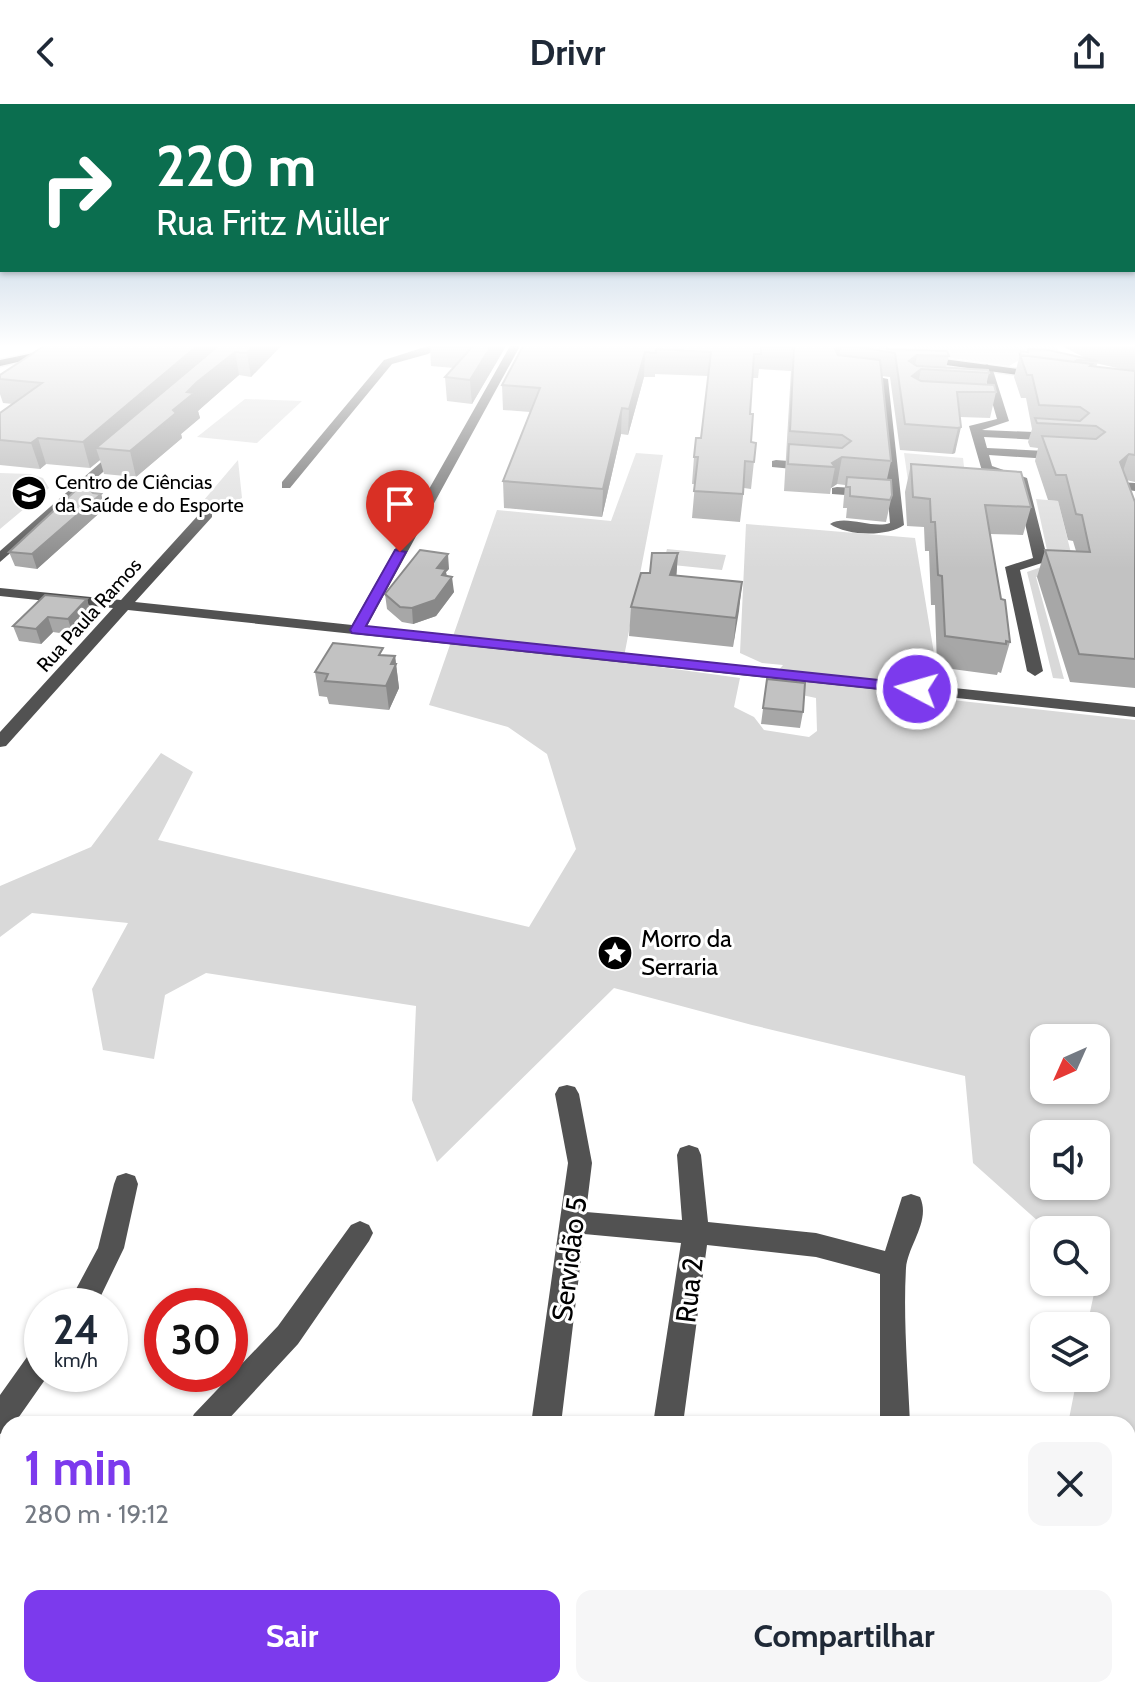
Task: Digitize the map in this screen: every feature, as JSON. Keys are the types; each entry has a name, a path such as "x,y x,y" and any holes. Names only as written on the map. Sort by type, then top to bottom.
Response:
{"street":[{"path":"286,485 340,420"},
{"path":"357,630 474,420"},
{"path":"837,524 882,530 895,527 896,495 888,420"},
{"path":"1003,420 975,426 986,468 1021,478 1041,561 1012,567 1035,671"},
{"path":"977,433 1073,438"},
{"path":"0,558 129,444"},
{"path":"981,451 1073,456"},
{"path":"776,464 822,467"},
{"path":"1135,487 1120,486 1135,526"},
{"path":"837,491 896,495"},
{"name":"Rua Paula Ramos","path":"0,742 207,514"},
{"path":"0,592 1135,712"},
{"name":"Servidão 5","path":"547,1416 575,1222 579,1147 567,1094"},
{"name":"Rua 2","path":"669,1416 696,1231 689,1155"},
{"path":"93,1288 104,1271 114,1242 126,1184"},
{"path":"895,1416 893,1265 906,1231 911,1205"},
{"path":"575,1222 696,1231 816,1245 893,1265"},
{"path":"212,1416 288,1335 360,1233"},
{"path":"2,1416 24,1385"}],"shaded area":[{"path":"218,420 281,420 257,443 197,437"},
{"path":"636,453 663,455 623,662 740,678 734,707 754,717 764,730 809,737 817,731 816,698 774,689 770,681 783,665 762,663 740,653 746,524 915,538 941,696 952,700 1135,720 1135,1416 1070,1416 1074,1392 1110,1392 1110,1312 1090,1312 1093,1296 1110,1296 1110,1216 1032,1216 973,1163 965,1076 614,988 437,1162 412,1100 416,1006 206,973 165,995 154,1059 103,1050 92,989 128,923 32,913 0,937 0,886 91,847 161,753 193,772 158,840 529,927 576,849 547,754 508,727 429,705 497,510 611,521"},
{"path":"904,453 963,458 965,475 909,488"},
{"path":"238,460 242,498 223,507 206,504 204,500"},
{"path":"0,473 30,474 43,478 49,488 0,529"},
{"path":"1036,499 1058,501 1075,569 1036,577 1064,679 1053,678 1027,572 1050,564"},
{"path":"667,549 726,555 722,570 663,564"}],"building":[{"path":"0,420 109,420 83,442 38,438 31,443 0,440"},
{"path":"129,420 167,420 130,451 96,448"},
{"path":"527,420 619,420 603,489 503,481"},
{"path":"703,420 753,420 751,442 756,443 754,462 745,461 743,494 694,491 698,457 694,457 696,438 701,438"},
{"path":"791,420 887,420 891,461 842,457 832,463 835,467 788,464 789,444 842,448 851,441 842,435 790,431"},
{"path":"904,420 960,420 961,427 958,428 905,424"},
{"path":"1036,420 1135,420 1135,455 1129,454 1120,462 1135,502 1135,659 1079,654 1045,550 1090,552 1082,515 1076,514 1066,475 1056,475 1042,436 1096,439 1105,432 1096,426 1037,423"},
{"path":"911,464 1021,472 1031,507 985,505 1001,599 1005,600 1010,642 945,636 935,522 931,522 930,499 913,497"},
{"path":"847,477 891,480 890,500 850,496 850,487 846,487"},
{"path":"86,485 93,493 101,494 32,554 9,552 75,491"},
{"path":"420,550 448,554 437,568 446,569 442,575 452,577 435,600 412,608 400,607 385,594"},
{"path":"652,553 678,553 670,575 742,582 736,618 631,607 641,573 650,573"},
{"path":"45,595 87,599 68,619 48,617 36,629 13,626"},
{"path":"333,643 383,648 379,655 395,656 391,664 396,664 386,686 325,681 328,674 315,672"},
{"path":"767,679 805,683 803,712 763,708"}],"place":[{"name":"Centro de Ciências da Saúde e do Esporte","path":"29,493"},
{"name":"Morro da Serraria","path":"615,953"}],"route":[{"path":"400,552 357,630 917,689"}]}
